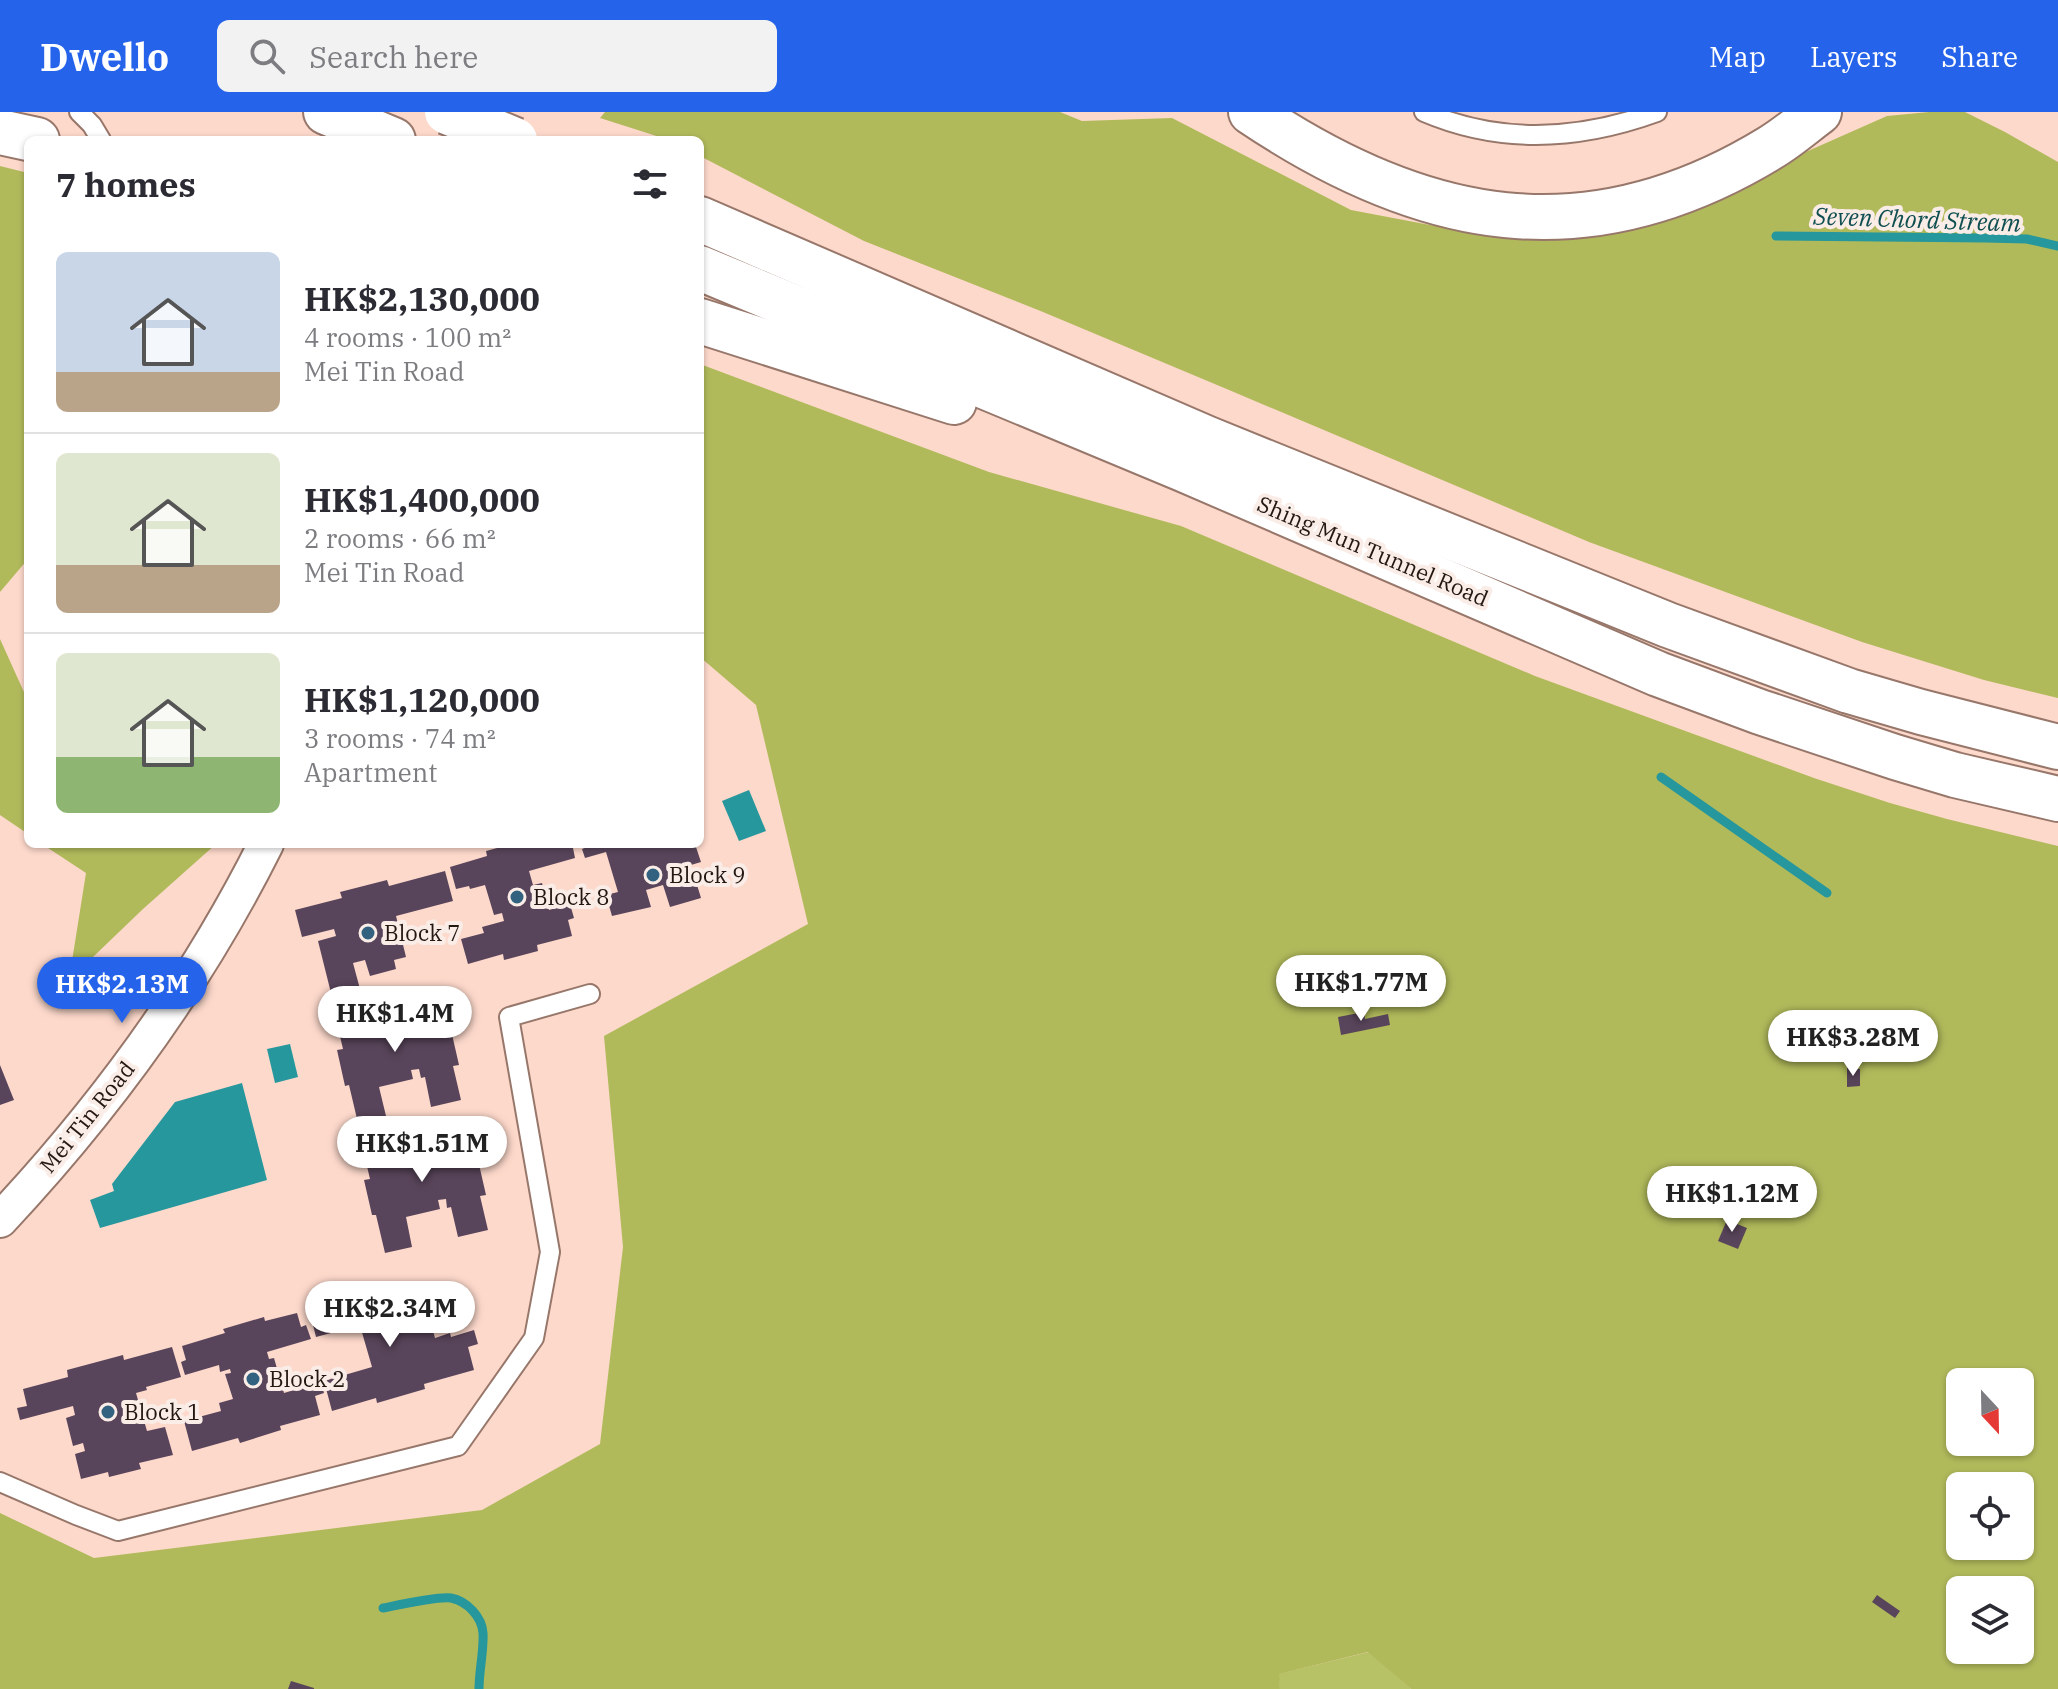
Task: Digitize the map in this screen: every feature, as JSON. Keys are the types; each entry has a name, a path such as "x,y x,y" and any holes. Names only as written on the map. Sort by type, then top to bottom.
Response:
{"main road":[{"path":"326,112 383,136"},
{"path":"447,112 505,136"},
{"path":"1251,112 1308,148 1392,189 1459,209 1528,217 1594,214 1624,209 1683,191 1773,147 1819,112"},
{"path":"0,132 24,137"},
{"name":"Shing Mun Tunnel Road","path":"704,221 1208,439 1668,625 1849,691 2058,747"},
{"name":"Shing Mun Tunnel Road","path":"704,270 1183,469 1658,674 1895,757 1955,775 2058,799"},
{"path":"704,322 967,406 1183,469"}],"street":[{"path":"487,136 498,112"},
{"name":"Mei Tin Road","path":"0,1220 67,1145 141,1050 220,927 264,848"}],"lane":[{"path":"79,112 99,136"},
{"path":"1424,112 1474,127 1528,135 1552,135 1606,128 1657,112"},
{"path":"0,1482 118,1531 458,1446 534,1338 550,1252 509,1017 590,994"}],"green space":[{"path":"605,112 1060,112 1082,121 1172,118 1351,210 1430,225 1555,239 1704,197 1887,116 1965,112 2058,162 2058,698 1984,680 1862,642 1589,542 1043,312 864,241 704,158 704,136 656,136 600,118"},
{"path":"0,166 24,172 24,564 0,592"},
{"path":"704,365 989,472 1181,526 1535,676 1814,778 1947,819 2058,846 2058,1689 1411,1689 1368,1652 1279,1674 1280,1689 0,1689 0,1513 94,1558 482,1510 600,1444 623,1247 604,1036 808,924 756,705 704,660"},
{"path":"0,639 24,692 24,831 0,815"},
{"path":"48,848 212,848 69,980 86,873"},
{"path":"1369,1652 1411,1689 1280,1689 1278,1674"}],"water":[{"path":"749,790 766,831 739,841 722,801"},
{"path":"290,1044 298,1077 275,1083 267,1049"},
{"path":"242,1083 267,1180 100,1228 90,1200 114,1191 112,1184 175,1102"}],"building":[{"name":"Block 8","path":"497,848 573,848 575,858 529,871 533,885 542,883 549,910 570,904 574,918 568,920 572,936 537,945 538,951 504,960 503,954 468,964 461,939 484,933 482,927 504,921 502,913 494,915 485,885 456,889 450,867 487,856 486,851"},
{"name":"Block 9","path":"696,848 701,862 691,865 701,898 670,907 663,885 646,890 651,907 612,916 606,895 618,892 606,852 585,858 582,849"},
{"name":"Block 7","path":"445,871 453,901 396,916 406,957 394,960 396,969 370,976 365,960 353,963 360,989 331,993 318,941 336,936 334,929 302,937 295,910 342,898 340,892 387,880 389,886"},
{"path":"351,993 352,999 362,997 370,1036 386,1033 384,1023 411,1017 407,997 421,993 422,999 438,996 446,1032 451,1030 459,1065 453,1066 461,1100 431,1107 425,1077 421,1078 419,1069 411,1070 413,1079 379,1087 386,1116 358,1123 337,1050 343,1049 331,998"},
{"path":"1364,1012 1365,1019 1388,1014 1390,1025 1341,1035 1338,1017"},
{"path":"0,1065 14,1100 0,1105"},
{"path":"1847,1068 1860,1069 1860,1086 1847,1087"},
{"path":"378,1123 379,1129 388,1127 397,1166 412,1162 410,1153 438,1147 433,1126 447,1123 449,1129 465,1126 473,1161 478,1160 486,1195 480,1196 488,1230 458,1237 451,1207 447,1208 446,1199 438,1200 440,1209 406,1217 412,1247 385,1253 364,1180 370,1179 358,1128"},
{"path":"1727,1220 1747,1228 1738,1249 1718,1241"},
{"path":"380,1282 389,1313 416,1306 419,1315 428,1313 435,1338 474,1330 478,1344 468,1347 474,1370 424,1384 425,1389 377,1403 376,1398 332,1411 324,1381 372,1367 361,1329 347,1333 346,1329 316,1337 309,1309 364,1293 362,1287"},
{"name":"Block 2","path":"297,1313 301,1327 306,1325 311,1339 267,1352 269,1359 274,1358 284,1393 321,1382 324,1393 315,1396 320,1415 280,1426 281,1430 240,1443 238,1438 192,1451 184,1421 221,1411 219,1403 233,1399 225,1374 231,1373 230,1369 220,1372 219,1365 185,1375 181,1362 186,1360 182,1346 264,1317 265,1321"},
{"name":"Block 1","path":"172,1347 181,1377 136,1393 147,1431 165,1427 173,1455 139,1463 141,1469 109,1477 108,1472 81,1479 75,1454 85,1451 83,1443 73,1446 66,1418 75,1415 73,1406 20,1420 17,1408 27,1406 23,1389 68,1377 67,1370 123,1355 124,1360"},
{"path":"1877,1595 1900,1611 1895,1618 1872,1602"},
{"path":"291,1681 314,1688 314,1689 288,1689"}],"waterway":[{"name":"Seven Chord Stream","path":"1776,236 2027,239 2058,246"},
{"path":"1661,777 1827,893"},
{"path":"383,1608 445,1598 468,1606 480,1621 483,1633 479,1689"}],"place":[{"name":"Block 9","path":"653,875"},
{"name":"Block 8","path":"517,897"},
{"name":"Block 7","path":"368,933"},
{"name":"Block 2","path":"253,1379"},
{"name":"Block 1","path":"108,1412"}]}
